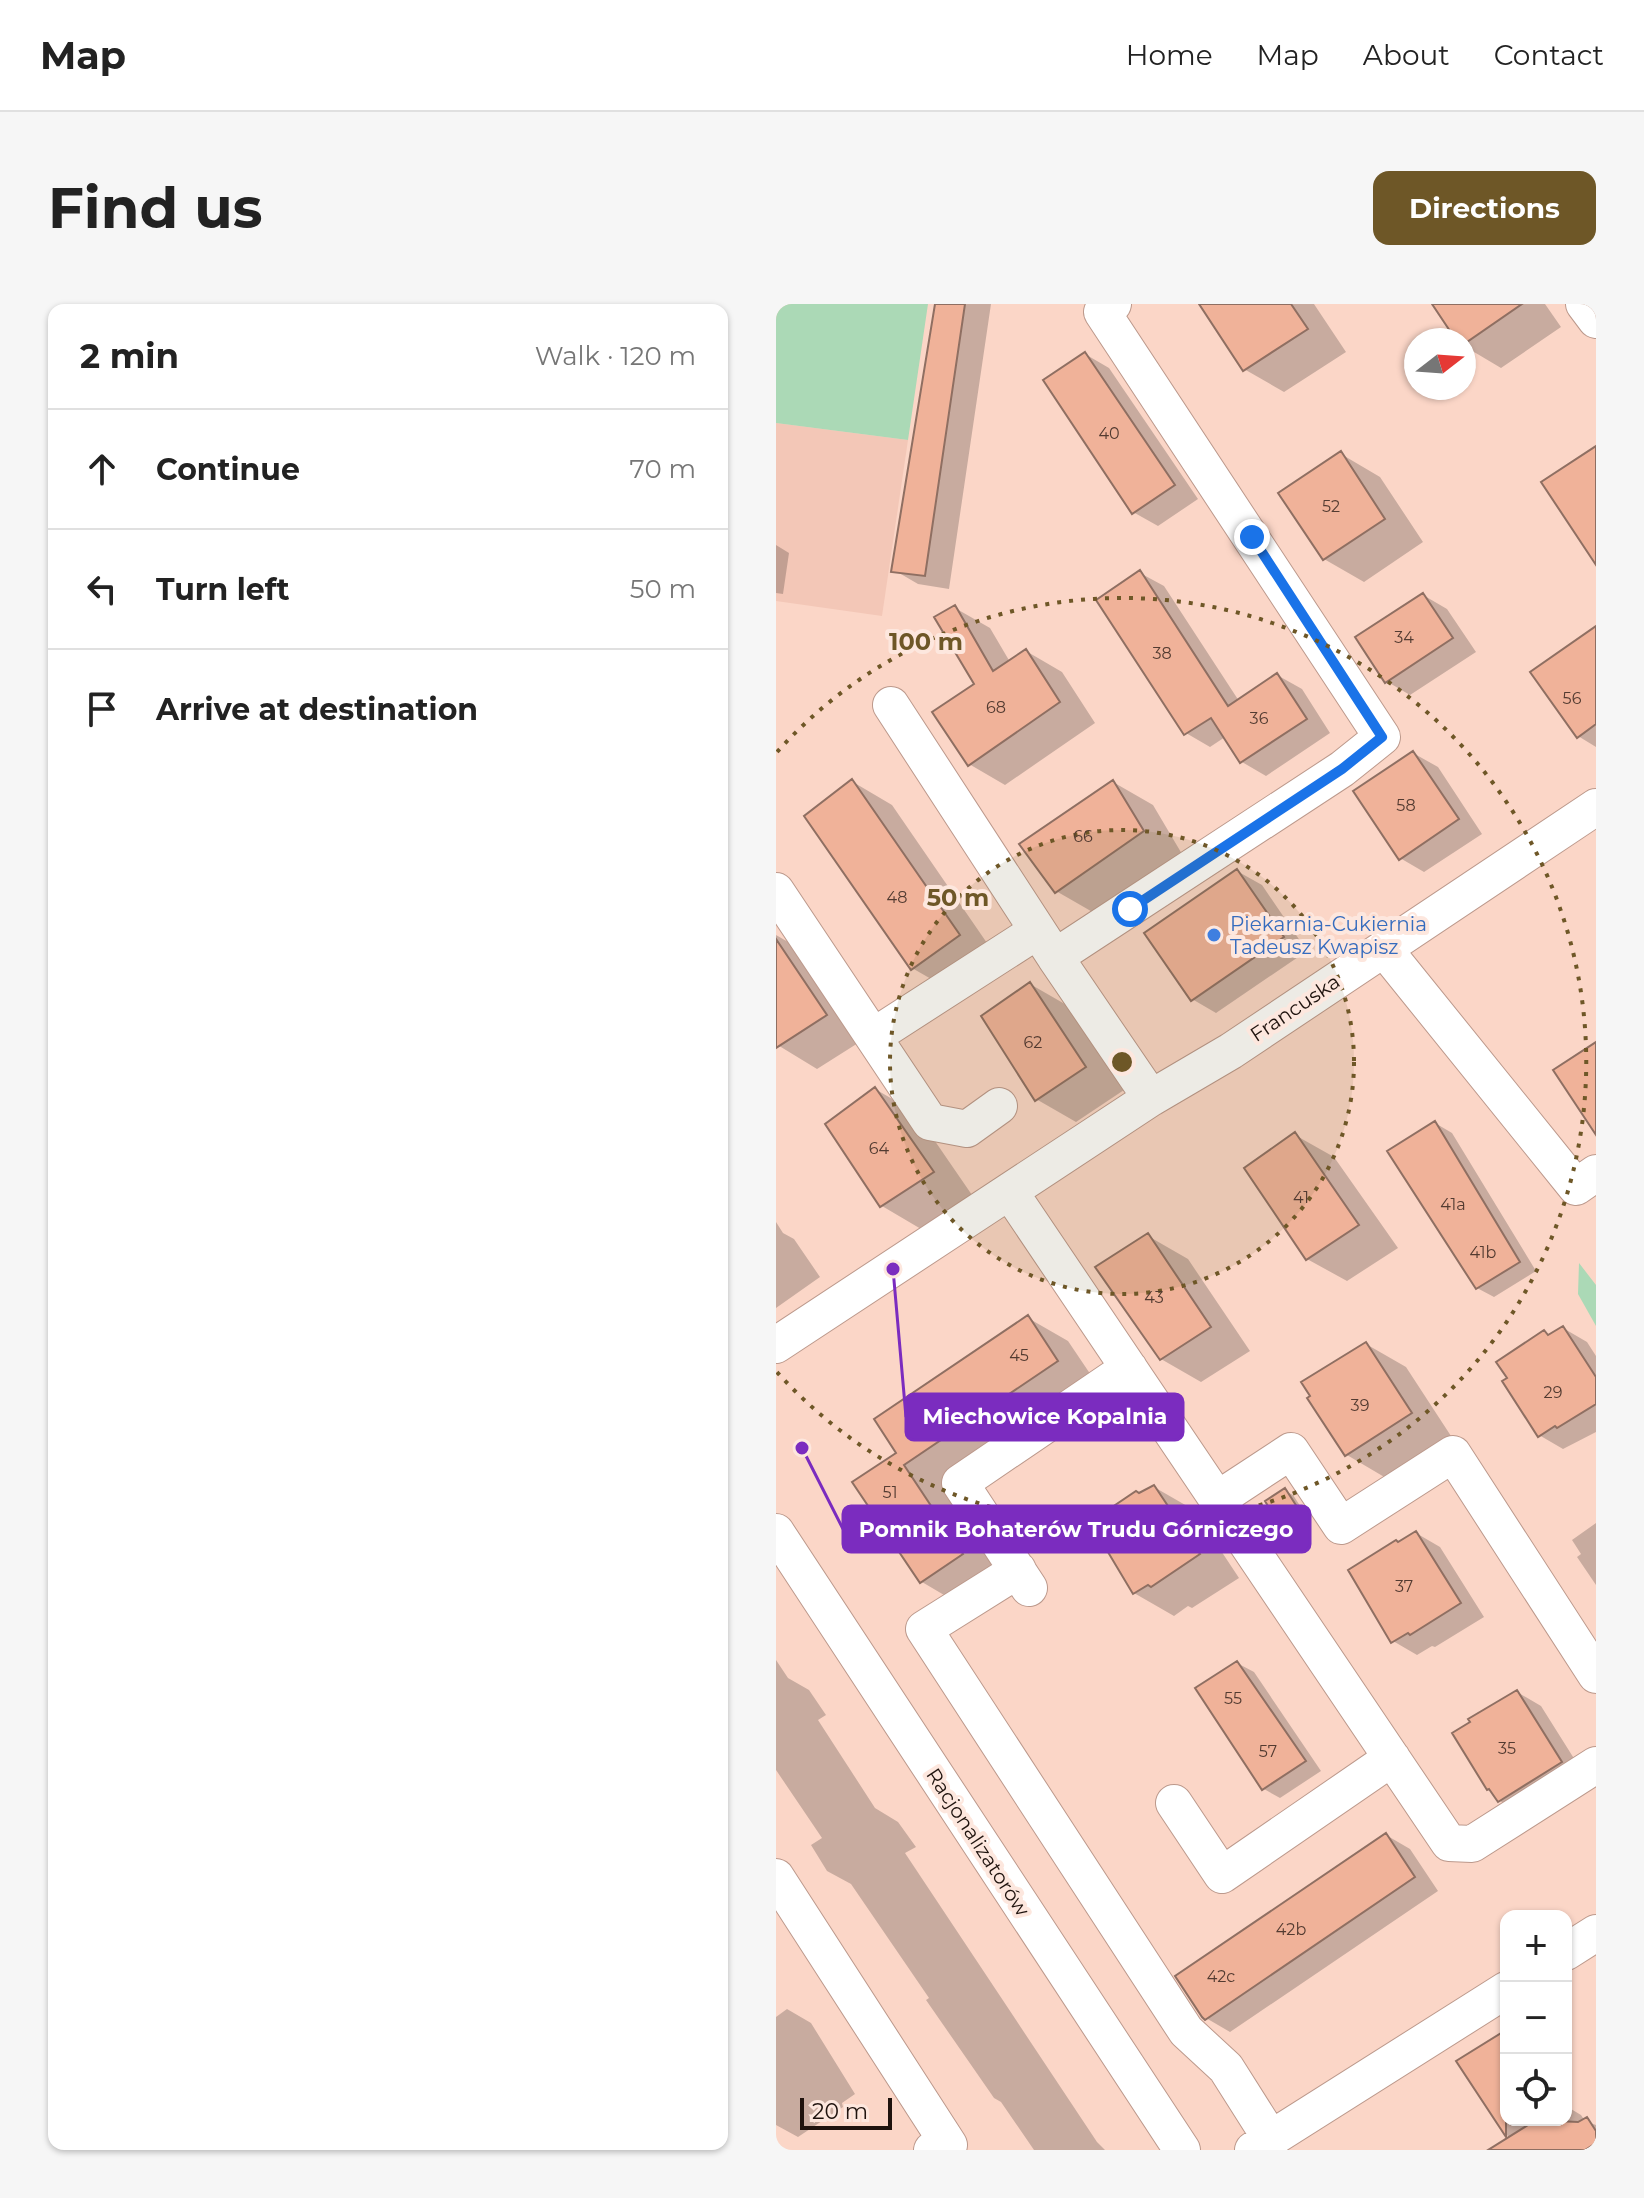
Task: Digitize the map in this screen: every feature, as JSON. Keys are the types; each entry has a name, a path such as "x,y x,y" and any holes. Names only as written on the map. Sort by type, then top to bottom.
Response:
{"street":[{"path":"874,1036 1046,944 1342,769 1382,737 1102,312 1113,304"},
{"path":"1584,304 1596,320"},
{"path":"891,705 1046,944 1151,1098"},
{"name":"Francuska","path":"776,1345 1151,1098 1231,1051 1596,807"},
{"path":"776,891 930,1122 967,1129 999,1106"},
{"path":"1384,949 1576,1187 1596,1173"},
{"path":"1010,1192 1449,1843 1472,1844 1596,1765"},
{"path":"1129,1368 960,1483 1024,1580 924,1629 1186,2031 1226,2068 1262,2144 1500,1994"},
{"path":"1218,1499 1291,1451 1341,1526 1453,1454 1596,1675"},
{"name":"Racjonalizatorów","path":"776,1532 1182,2150"},
{"path":"1174,1803 1222,1875 1392,1758"},
{"path":"776,1877 949,2145 932,2150"},
{"path":"1572,1948 1596,1933"}],"shaded area":[{"path":"776,423 908,440 882,616 776,601"}],"green space":[{"path":"776,304 928,304 908,440 776,423"},
{"path":"1579,1263 1596,1285 1596,1326 1578,1294"}],"building":[{"path":"935,304 965,304 925,576 891,572"},
{"path":"1199,304 1291,304 1308,329 1243,371"},
{"path":"1432,304 1522,304 1476,336 1476,328 1448,328"},
{"path":"1085,352 1175,485 1132,514 1043,380"},
{"path":"1596,446 1596,565 1541,482"},
{"path":"1341,451 1385,519 1323,560 1278,493"},
{"path":"1140,570 1228,706 1277,673 1307,719 1240,763 1211,718 1184,735 1096,600"},
{"path":"1423,593 1453,638 1385,683 1355,637"},
{"path":"955,605 993,671 1026,649 1060,702 968,766 932,712 974,684 934,617"},
{"path":"1596,626 1596,724 1577,738 1530,672"},
{"path":"1413,751 1459,819 1399,860 1353,791"},
{"path":"852,779 960,935 911,970 804,816"},
{"path":"1113,780 1144,831 1055,893 1019,844"},
{"name":"Piekarnia-Cukiernia Tadeusz Kwapisz","path":"1237,869 1284,937 1191,1001 1144,933"},
{"path":"776,939 827,1015 776,1048"},
{"path":"1030,982 1086,1067 1035,1101 981,1016"},
{"path":"1596,1042 1596,1135 1553,1070"},
{"path":"875,1087 934,1172 880,1207 825,1124"},
{"path":"1435,1121 1520,1262 1476,1289 1387,1151"},
{"path":"1295,1132 1359,1225 1306,1260 1244,1168"},
{"path":"1148,1233 1211,1327 1160,1360 1095,1267"},
{"path":"1028,1315 1058,1361 904,1465 963,1554 920,1583 852,1482 896,1453 874,1419"},
{"path":"1563,1326 1596,1377 1596,1404 1538,1437 1502,1381 1507,1378 1496,1362 1544,1330 1548,1335"},
{"path":"1366,1342 1412,1413 1345,1456 1307,1398 1310,1396 1301,1382"},
{"path":"1154,1485 1200,1554 1151,1587 1148,1585 1133,1594 1090,1522 1136,1491 1139,1493"},
{"path":"1285,1488 1299,1510 1278,1523 1265,1501"},
{"path":"1416,1531 1461,1603 1410,1635 1408,1633 1391,1643 1348,1570"},
{"path":"1237,1661 1306,1761 1262,1790 1195,1688"},
{"path":"1517,1690 1562,1762 1498,1802 1487,1790 1452,1733 1470,1722 1468,1719"},
{"path":"1386,1833 1415,1877 1205,2020 1175,1976"},
{"path":"1500,2034 1500,2126 1506,2126 1506,2137 1456,2061"},
{"path":"1587,2117 1596,2131 1596,2143 1585,2150 1488,2150 1526,2126 1572,2126 1572,2122"}],"place":[{"name":"Piekarnia-Cukiernia Tadeusz Kwapisz","path":"1214,935"},
{"name":"Miechowice Kopalnia","path":"893,1269"},
{"name":"Pomnik Bohaterów Trudu Górniczego","path":"802,1448"}],"route":[{"path":"1130,909 1342,769 1382,737 1252,537"}]}
